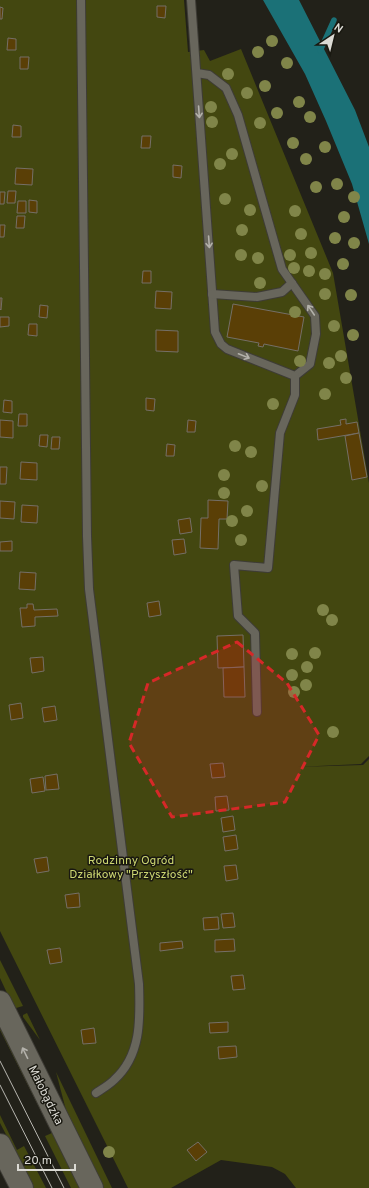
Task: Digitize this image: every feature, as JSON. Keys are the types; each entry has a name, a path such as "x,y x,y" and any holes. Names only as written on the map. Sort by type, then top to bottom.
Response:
{"street":[{"name":"Małobądzka","path":"0,1002 92,1188"},
{"path":"0,1145 22,1188"}],"lane":[{"path":"81,0 87,536 89,589 139,984 140,1006 140,1020 137,1039 130,1060 115,1080 96,1093"},
{"path":"191,0 215,332 221,344 227,349 295,376"},
{"path":"196,73 209,75 226,88 238,115 282,269 314,316 316,334 310,364 295,376"},
{"path":"212,294 257,297 282,292 292,283"},
{"path":"257,712 256,633 238,616 234,565 268,568 280,433 295,395 295,376"}],"highlighted area":[{"path":"237,642 287,683 319,735 285,802 172,817 129,743 148,683"}],"green space":[{"name":"Rodzinny Ogród Działkowy \"Przyszłość\"","path":"0,0 184,0 188,52 204,50 210,61 241,49 333,273 369,483 369,756 361,764 296,767 363,765 369,759 369,1188 296,1188 285,1174 272,1167 221,1160 171,1188 128,1188 0,931"},
{"path":"0,960 23,1006 16,1008 13,1006 0,978"},
{"path":"27,1013 40,1040 23,1017 23,1015"},
{"path":"1,1029 80,1188 71,1188 45,1136 52,1133 0,1030"},
{"path":"56,1072 112,1188 104,1188 67,1114"},
{"path":"0,1115 17,1150 24,1146 46,1188 34,1188 0,1123"}],"water":[{"path":"263,0 299,0 355,110 369,147 369,244 352,184 326,121 305,74"}],"building":[{"path":"157,6 166,6 165,18 157,17"},
{"path":"0,7 3,8 2,19 0,19"},
{"path":"8,38 16,39 16,50 7,50"},
{"path":"20,57 29,57 28,69 20,69"},
{"path":"13,125 21,126 21,137 12,137"},
{"path":"142,136 151,136 150,148 141,148"},
{"path":"173,165 182,166 181,178 173,177"},
{"path":"16,168 33,169 32,185 15,184"},
{"path":"8,191 16,191 15,203 7,203"},
{"path":"0,192 5,192 4,204 0,204"},
{"path":"29,200 37,201 37,213 29,212"},
{"path":"18,201 26,201 26,213 17,213"},
{"path":"17,216 25,216 24,228 16,228"},
{"path":"0,225 5,225 4,237 0,237"},
{"path":"143,271 151,271 151,283 142,283"},
{"path":"156,291 172,292 171,309 155,308"},
{"path":"0,298 2,298 1,310 0,309"},
{"path":"233,304 304,317 298,351 264,344 263,347 258,346 259,343 227,337"},
{"path":"40,305 48,306 47,318 39,317"},
{"path":"0,317 9,317 9,326 0,327"},
{"path":"29,324 37,324 37,336 28,335"},
{"path":"156,330 178,331 178,352 156,351"},
{"path":"146,398 155,399 154,411 146,410"},
{"path":"4,400 12,401 12,413 3,412"},
{"path":"19,414 27,414 27,426 18,426"},
{"path":"346,419 346,424 357,422 359,433 318,440 317,429 341,425 340,420"},
{"path":"0,420 13,421 13,438 0,437"},
{"path":"188,420 196,421 195,432 187,432"},
{"path":"359,433 367,477 352,480 345,436"},
{"path":"40,435 48,435 47,447 39,446"},
{"path":"52,437 60,437 59,449 51,449"},
{"path":"167,444 175,445 174,456 166,456"},
{"path":"21,462 37,463 37,480 20,479"},
{"path":"0,467 7,467 6,484 0,484"},
{"path":"208,500 228,501 227,519 219,519 218,549 200,548 201,518 208,518"},
{"path":"0,501 15,502 14,519 0,518"},
{"path":"22,505 38,506 37,523 21,522"},
{"path":"190,518 192,532 180,534 178,520"},
{"path":"184,539 186,553 174,555 172,540"},
{"path":"12,541 12,551 0,551 0,542"},
{"path":"20,572 36,573 35,590 19,589"},
{"path":"159,601 161,615 149,617 147,603"},
{"path":"27,604 33,604 34,610 57,609 58,616 35,617 35,626 22,627 20,608 27,608"},
{"path":"243,635 244,667 218,668 217,636"},
{"path":"43,657 44,671 32,673 30,658"},
{"path":"244,667 245,697 224,697 223,668"},
{"path":"21,703 23,718 11,720 9,705"},
{"path":"55,706 57,720 44,722 42,708"},
{"path":"223,763 225,777 212,778 210,764"},
{"path":"57,774 59,789 46,790 45,776"},
{"path":"43,777 45,791 32,793 30,779"},
{"path":"227,796 229,810 216,811 215,797"},
{"path":"233,816 235,830 223,832 221,818"},
{"path":"236,835 238,849 225,851 223,837"},
{"path":"47,857 49,871 37,873 34,859"},
{"path":"236,865 238,879 226,881 224,866"},
{"path":"79,893 80,907 67,908 65,895"},
{"path":"233,913 235,927 223,928 221,914"},
{"path":"218,917 219,929 204,930 203,918"},
{"path":"234,939 235,951 215,952 215,940"},
{"path":"182,941 183,948 160,951 160,943"},
{"path":"60,948 62,962 50,964 47,950"},
{"path":"243,975 245,989 233,990 231,976"},
{"path":"228,1022 228,1032 210,1033 209,1023"},
{"path":"94,1028 96,1043 83,1044 81,1030"},
{"path":"236,1046 237,1057 219,1059 218,1047"},
{"path":"198,1142 207,1152 196,1161 187,1150"}],"waterway":[{"path":"320,51 334,20"}],"tram line":[{"path":"0,1061 64,1188"},
{"path":"0,1085 52,1188"}]}
